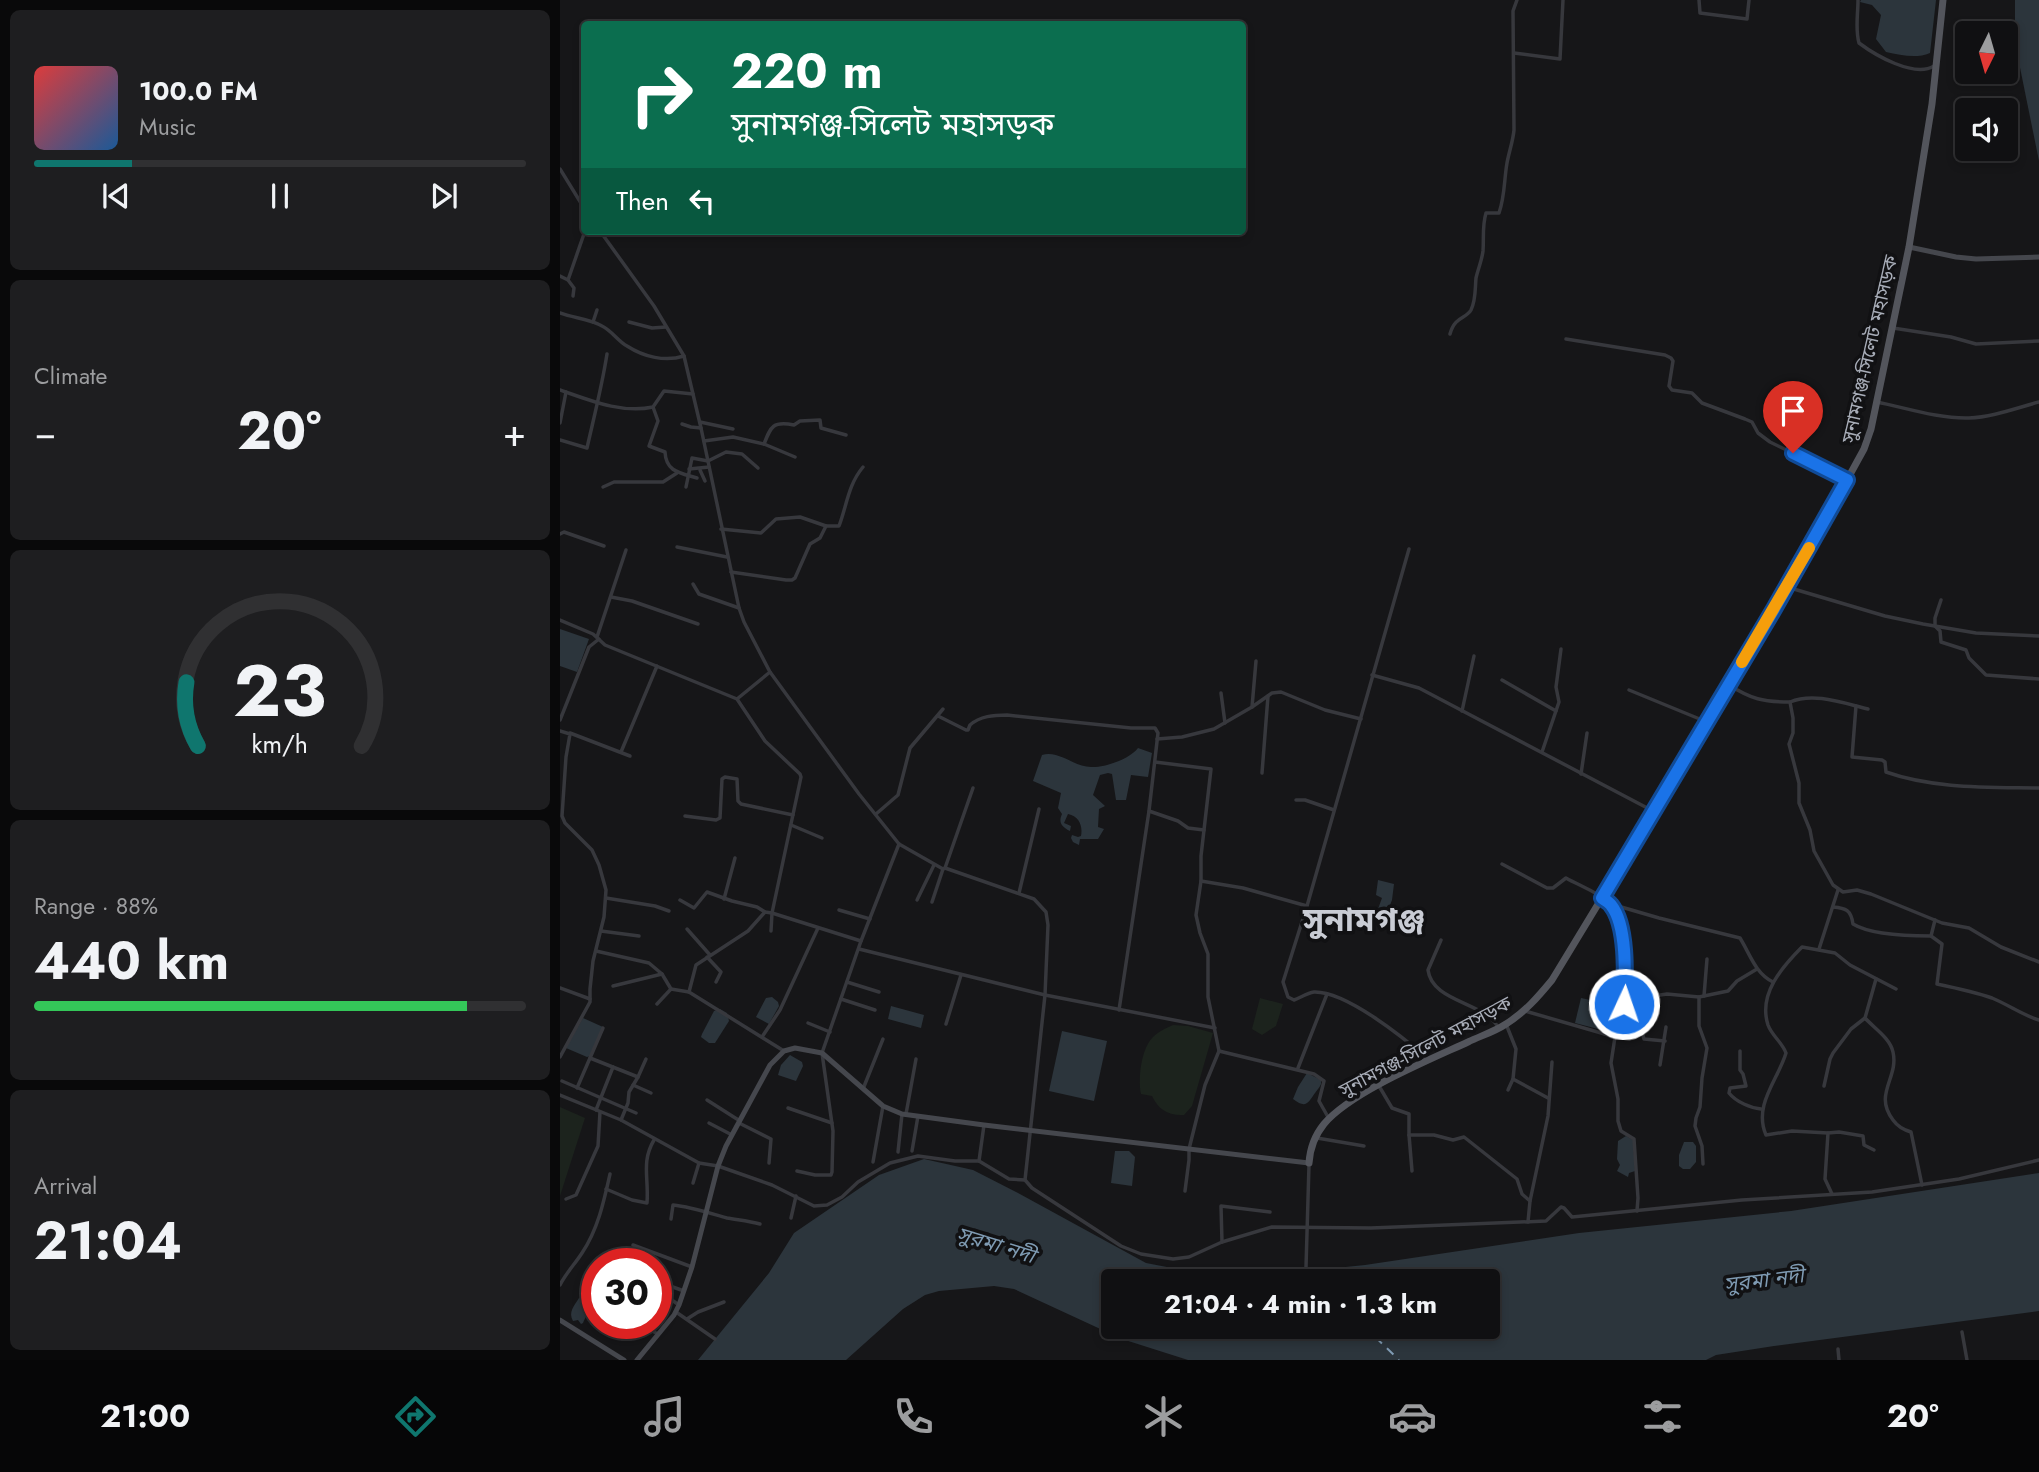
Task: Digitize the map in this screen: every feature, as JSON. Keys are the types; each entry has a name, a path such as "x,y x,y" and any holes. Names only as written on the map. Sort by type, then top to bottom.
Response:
{"main road":[{"name":"সুনামগঞ্জ-সিলেট মহাসড়ক","path":"1309,1163 1315,1138 1330,1119 1358,1097 1502,1026 1524,1011 1552,980 1787,587 1864,449 1877,402 1909,247 1932,104 1943,0"},
{"path":"1909,247 1956,257 2039,257"},
{"path":"672,1317 679,1306 692,1267 718,1166 732,1135 770,1065 784,1051 795,1048 822,1054 883,1106 904,1114 1309,1163"},
{"path":"560,1321 624,1360"},
{"path":"637,1360 654,1339"}],"street":[{"path":"1450,334 1457,320 1470,313 1472,308 1482,258 1482,226 1486,213 1497,214 1503,202 1514,130 1513,11 1517,0"},
{"path":"1514,53 1560,59 1563,0"},
{"path":"1699,0 1700,13 1747,19 1749,0"},
{"path":"1858,0 1856,31 1859,43 1875,55 1895,64 1928,69 1936,65"},
{"path":"560,169 581,203"},
{"path":"568,280 584,235"},
{"path":"603,235 654,306 684,356 739,608 770,672 899,844 934,865 1034,899 1046,912 1048,925 1045,995 1025,1180 1031,1188 1121,1245 1141,1254 1173,1259 1189,1257 1222,1242 1272,1227 1371,1228 1528,1223 1546,1221 1561,1208 1572,1217 1742,1200 1872,1192 1959,1179 2039,1160"},
{"path":"560,276 575,288 573,296"},
{"path":"593,322 597,310"},
{"path":"560,313 599,323 625,345 642,353 664,360 684,356"},
{"path":"629,322 652,328 666,327"},
{"path":"1892,327 1976,344 2039,341"},
{"path":"1566,339 1671,358 1673,361 1669,386 1672,390 1692,393 1702,403 1752,422 1758,433 1770,442 1847,480"},
{"path":"560,440 587,448 599,402 607,354"},
{"path":"560,390 599,402 632,408 653,407"},
{"path":"653,407 664,391 693,394"},
{"path":"560,424 566,392"},
{"path":"1877,402 1968,418 1996,414 2039,402"},
{"path":"653,407 658,421 649,446 665,452 666,461 672,470 697,478"},
{"path":"764,444 771,428 781,423 794,425 811,419 820,420 821,428 846,435"},
{"path":"699,422 733,429"},
{"path":"682,424 701,428"},
{"path":"704,442 733,437 764,444 795,457"},
{"path":"685,487 692,458 708,461 726,452 742,454 758,468"},
{"path":"721,529 761,533 776,519 800,517 826,526 839,526 854,477 863,467"},
{"path":"689,469 709,468"},
{"path":"700,469 705,481"},
{"path":"603,488 614,482 663,482 678,473"},
{"path":"731,572 792,580 796,578 810,544 820,538 826,526"},
{"path":"560,534 564,532 604,545"},
{"path":"677,547 727,557"},
{"path":"1409,549 1283,982 1288,997 1294,1000 1311,992 1336,996 1383,1023 1429,1061"},
{"path":"560,720 589,647 598,638 626,550"},
{"path":"693,584 699,594 739,608"},
{"path":"1787,587 1885,616 1976,634 2039,636"},
{"path":"611,597 632,601 698,624"},
{"path":"1935,626 1941,600"},
{"path":"560,620 598,638 605,645 737,699 765,741 800,774 772,913 771,931"},
{"path":"1935,626 1941,631 1941,642 1966,650 1969,658 1986,675 2039,679"},
{"path":"1541,752 1559,702 1556,687 1561,649"},
{"path":"1462,711 1474,656"},
{"path":"1252,707 1256,661"},
{"path":"621,752 657,666"},
{"path":"737,699 770,672"},
{"path":"1373,675 1419,688 1654,811"},
{"path":"1502,680 1556,711"},
{"path":"1728,685 1754,699 1767,702 1790,702 1801,697 1868,709"},
{"path":"1629,690 1707,722"},
{"path":"1222,692 1225,723"},
{"path":"1157,739 1182,737 1214,729 1272,693 1281,692 1325,710 1361,719"},
{"path":"1262,773 1268,696"},
{"path":"1790,702 1793,726 1789,744 1799,783 1799,803 1810,830 1814,851 1833,885 1843,892 1857,890 1935,920 1969,928 2001,947 2039,962"},
{"path":"1856,706 1853,717 1852,757 1882,760 1885,762 1886,772 1935,783 2039,788"},
{"path":"876,814 898,794 910,748 943,709"},
{"path":"938,716 966,730 978,719 993,715 1155,728 1158,733 1149,811 1119,1010"},
{"path":"560,729 629,756"},
{"path":"560,1057 590,999 606,898 605,882 592,850 563,820 562,778 570,733"},
{"path":"1581,774 1587,733"},
{"path":"1155,762 1211,769 1196,915 1208,954 1208,997 1219,1051 1205,1085 1188,1149 1185,1191"},
{"path":"685,816 716,820 720,818 720,786 725,777 737,779 738,802 741,804 793,815"},
{"path":"932,902 973,788"},
{"path":"1296,800 1305,800 1334,810"},
{"path":"1018,894 1039,809"},
{"path":"1149,811 1178,821 1188,828 1205,830"},
{"path":"791,825 822,838"},
{"path":"797,1171 831,1175 832,1123 822,1054 861,941 899,844"},
{"path":"724,899 735,859"},
{"path":"1502,864 1547,888 1553,888 1566,878 1611,904 1740,938 1757,969 1773,982"},
{"path":"917,900 934,865"},
{"path":"1201,881 1243,888 1307,906"},
{"path":"1819,949 1838,890"},
{"path":"680,900 694,908 707,892 861,941"},
{"path":"606,898 655,906 668,911"},
{"path":"1611,904 1625,954 1624,1004"},
{"path":"1833,907 1845,908 1850,912 1853,924 1860,929 1906,937 1931,936 1942,943 1937,984 1964,989 1993,999 2039,1020"},
{"path":"839,910 870,919"},
{"path":"689,992 696,965 748,931 765,912"},
{"path":"1931,936 1935,920"},
{"path":"762,1037 780,1010 818,928"},
{"path":"687,929 721,972 716,982"},
{"path":"601,931 639,936"},
{"path":"1441,940 1428,970 1433,982 1446,994 1502,1026 1516,1049 1513,1079 1508,1090"},
{"path":"1874,1150 1864,1145 1863,1136 1792,1131 1766,1135 1761,1109 1786,1052 1768,1024 1765,1009 1773,982 1801,948 1835,953 1850,965 1896,989"},
{"path":"859,950 1045,995 1215,1028"},
{"path":"596,951 649,963 662,974 671,989 689,992 784,1051"},
{"path":"1703,1164 1702,1146 1695,1126 1707,1048 1699,1026 1707,959"},
{"path":"1605,1034 1610,1008 1667,994 1701,997 1728,991 1737,981 1757,969"},
{"path":"613,986 662,974"},
{"path":"946,1024 961,975"},
{"path":"1824,1086 1833,1053 1851,1029 1865,1018 1876,979"},
{"path":"847,982 879,992"},
{"path":"560,988 590,999"},
{"path":"657,1004 671,989"},
{"path":"1298,1068 1327,994"},
{"path":"841,999 875,1010"},
{"path":"1634,1000 1636,1020 1644,1038 1665,1041"},
{"path":"1524,1011 1615,1037 1616,1045 1611,1063 1618,1099 1618,1121 1620,1131 1634,1139 1637,1211"},
{"path":"1865,1018 1884,1036 1894,1053 1884,1104 1899,1127 1911,1132 1922,1185"},
{"path":"808,1023 830,1032"},
{"path":"1660,1065 1666,1027"},
{"path":"577,1088 603,1028"},
{"path":"863,1089 883,1039"},
{"path":"1219,1051 1314,1073 1324,1081 1319,1101 1330,1119"},
{"path":"1740,1051 1740,1070 1746,1086 1730,1088 1729,1094 1733,1099 1761,1109"},
{"path":"590,1058 638,1077"},
{"path":"621,1121 633,1085 646,1059"},
{"path":"898,1152 916,1059"},
{"path":"1528,1223 1548,1116 1552,1062"},
{"path":"566,1199 576,1195 598,1146 600,1098 613,1067"},
{"path":"1513,1079 1549,1099"},
{"path":"562,1082 636,1112"},
{"path":"633,1085 651,1093"},
{"path":"1379,1086 1392,1108 1409,1114 1412,1171"},
{"path":"560,1095 621,1121 699,1163 718,1166 772,1185 814,1206 827,1205 842,1197 858,1182 890,1163 918,1156 979,1161 1009,1179 1025,1180"},
{"path":"706,1100 771,1139 769,1163"},
{"path":"873,1162 883,1106"},
{"path":"788,1108 832,1123"},
{"path":"912,1151 918,1116"},
{"path":"709,1122 732,1135"},
{"path":"979,1161 984,1125"},
{"path":"1828,1133 1825,1178 1832,1194"},
{"path":"1409,1135 1434,1135 1453,1140 1464,1137 1517,1179 1522,1194 1530,1201"},
{"path":"1315,1138 1364,1146"},
{"path":"606,1189 647,1203 646,1153 654,1140"},
{"path":"693,1183 699,1163"},
{"path":"1306,1267 1309,1163"},
{"path":"560,1285 602,1213 610,1174"},
{"path":"791,1218 796,1196"},
{"path":"671,1219 673,1205 760,1224"},
{"path":"1222,1242 1221,1206 1270,1212"},
{"path":"633,1245 692,1267"},
{"path":"672,1287 684,1291"},
{"path":"672,1301 679,1306"},
{"path":"687,1319 724,1302"},
{"path":"676,1312 715,1339"},
{"path":"1962,1332 1966,1360"},
{"path":"1838,1349 1839,1360"}],"shaded area":[{"path":"1260,998 1283,1004 1276,1026 1262,1035 1252,1029"},
{"path":"1173,1025 1213,1033 1192,1106 1184,1115 1164,1111 1152,1096 1141,1094 1140,1087 1141,1064 1149,1042 1157,1033"},
{"path":"560,1107 585,1118 560,1196"}],"water":[{"path":"1936,0 1930,53 1914,56 1886,52 1876,39 1881,15 1872,5 1860,2"},
{"path":"2015,0 2039,0 2039,161 2018,58 2018,21 2015,21"},
{"path":"560,629 589,639 577,672 560,666"},
{"path":"1138,748 1152,753 1148,777 1131,775 1126,800 1116,800 1112,774 1100,775 1093,795 1105,806 1099,809 1098,827 1104,829 1098,839 1080,839 1079,845 1073,842 1072,835 1081,836 1081,825 1075,817 1068,814 1064,823 1071,826 1070,831 1062,824 1062,814 1058,808 1061,793 1033,781 1042,755 1054,755 1096,767 1123,759"},
{"path":"1378,880 1394,884 1392,900 1383,923 1374,920 1382,898 1376,895"},
{"path":"772,997 779,1006 769,1024 756,1017 766,998"},
{"path":"1581,998 1609,1004 1602,1030 1575,1023"},
{"path":"891,1006 924,1015 921,1028 888,1019"},
{"path":"720,1009 727,1013 729,1021 715,1043 709,1043 701,1037 714,1011"},
{"path":"583,1018 603,1027 590,1056 587,1057 566,1048"},
{"path":"1062,1031 1107,1041 1094,1101 1049,1091"},
{"path":"790,1055 802,1062 803,1066 796,1081 778,1075 781,1065"},
{"path":"1307,1073 1321,1080 1321,1084 1304,1104 1293,1099"},
{"path":"1626,1136 1633,1140 1635,1171 1629,1173 1628,1177 1617,1171 1620,1165 1617,1159 1618,1141"},
{"path":"1684,1142 1693,1142 1696,1146 1696,1162 1690,1169 1679,1166 1679,1155"},
{"path":"1115,1151 1129,1151 1135,1157 1132,1186 1111,1183"},
{"name":"সুরমা নদী","path":"924,1159 973,1170 1146,1263 1172,1268 1203,1269 1101,1269 1101,1329 1014,1289 994,1286 939,1291 925,1295 903,1309 846,1360 698,1360 769,1273 794,1233 879,1175"},
{"name":"সুরমা নদী","path":"2039,1173 2039,1311 1774,1346 1716,1355 1706,1360 1188,1360 1122,1339 1500,1339 1500,1269 1326,1269 1579,1233 1791,1211"},
{"path":"581,1298 581,1324 578,1320 573,1321 572,1309"}],"ferry route":[{"path":"1377,1339 1399,1360"}],"slow traffic":[{"path":"1742,662 1809,548"}],"district":[{"name":"সুনামগঞ্জ","path":"1364,919"}],"route":[{"path":"1624,1004 1626,963 1622,937 1611,904 1602,898 1688,756 1847,480 1793,453"}]}
